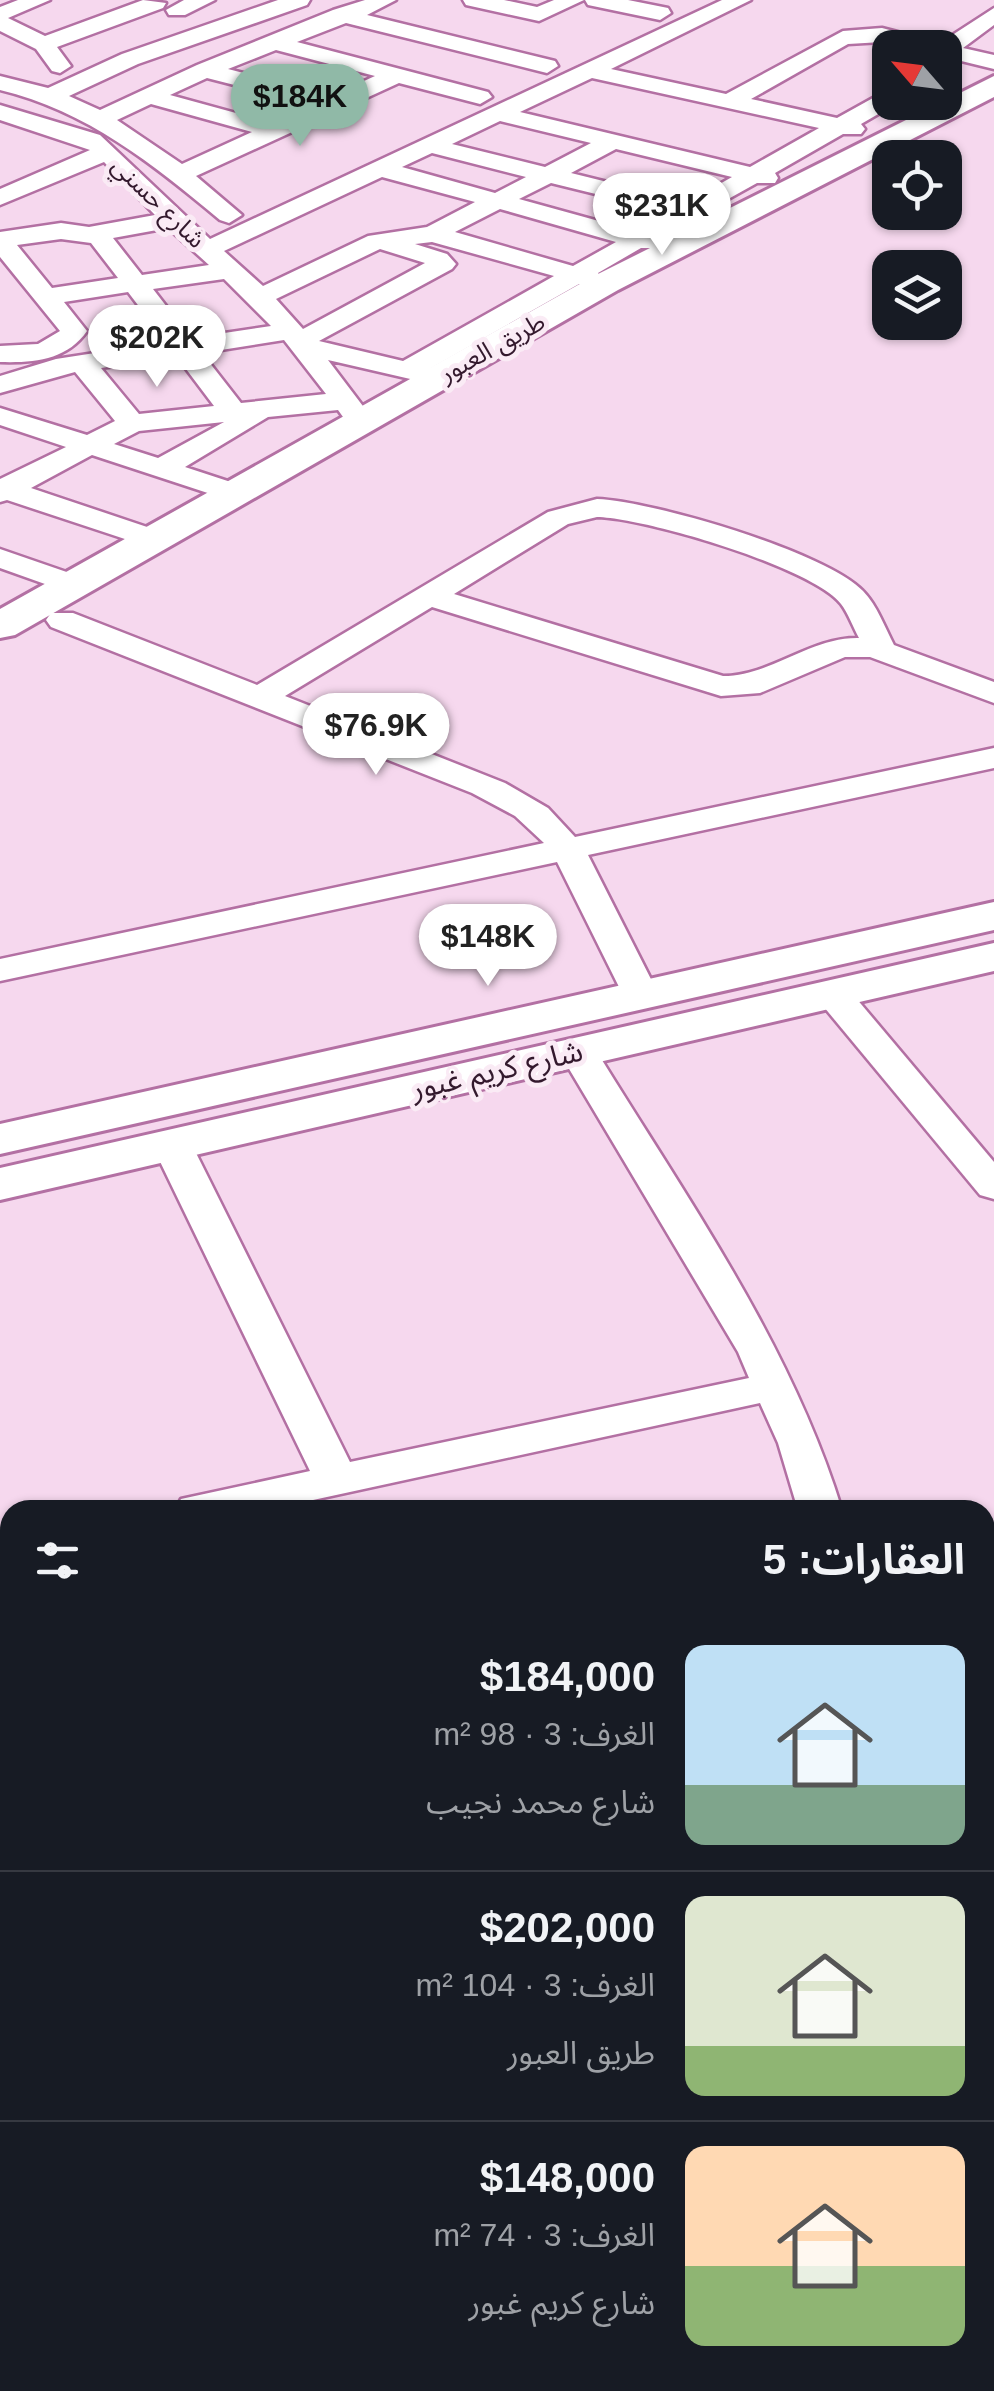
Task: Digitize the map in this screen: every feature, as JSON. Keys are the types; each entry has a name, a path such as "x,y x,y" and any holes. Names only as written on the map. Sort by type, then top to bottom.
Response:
{"street":[{"path":"0,14 40,0"},
{"path":"54,40 159,4 204,0"},
{"path":"52,95 130,59 298,0"},
{"path":"0,198 100,137 148,96 271,42 385,0"},
{"path":"474,0 546,13 573,0"},
{"path":"596,0 660,14"},
{"path":"0,240 61,231 190,234 378,168 428,144 548,66 690,0"},
{"path":"190,234 488,105 586,70 740,0"},
{"path":"975,0 994,5"},
{"path":"159,4 226,24"},
{"path":"444,40 510,8"},
{"path":"962,43 994,15"},
{"path":"341,16 548,66"},
{"path":"0,22 130,59"},
{"path":"662,153 844,38 872,36"},
{"path":"54,40 56,61 79,81"},
{"path":"271,42 398,76 584,134 623,122"},
{"path":"962,54 994,62"},
{"path":"205,70 334,104"},
{"path":"586,70 840,126 872,142"},
{"path":"229,215 180,174 398,76"},
{"name":"شارع حسني","path":"0,83 52,95 100,137 190,234 260,297 364,418"},
{"name":"طريق العبور","path":"909,140 994,85"},
{"path":"260,297 377,241 433,234 549,174 672,89"},
{"path":"148,96 274,131"},
{"name":"طريق العبور","path":"917,140 994,105"},
{"path":"433,234 591,279 638,240 872,108"},
{"path":"0,112 100,137"},
{"path":"0,132 29,119"},
{"path":"623,122 662,153 799,186"},
{"name":"شارع حسني","path":"100,137 124,131 180,174"},
{"path":"428,144 731,220"},
{"name":"طريق العبور","path":"438,378 591,279 673,249 799,186 872,159"},
{"name":"طريق العبور","path":"0,626 438,378 686,264 872,162"},
{"path":"378,168 673,249"},
{"path":"92,234 99,236 234,412"},
{"path":"0,240 74,331 70,338 32,353 0,354"},
{"path":"298,339 443,264 438,259 377,241"},
{"path":"48,296 230,270"},
{"path":"0,385 82,363 183,347 298,339 438,378"},
{"path":"82,363 132,423"},
{"path":"2,490 132,423 267,409 364,418"},
{"path":"161,468 267,409"},
{"path":"0,416 236,493"},
{"name":"طريق العبور","path":"0,655 62,620 364,418"},
{"path":"2,490 154,539"},
{"path":"260,698 558,518 597,508 629,508 790,560 826,577 853,598 881,650"},
{"path":"0,558 73,584"},
{"path":"428,596 720,686 750,686 841,646 865,646 994,694"},
{"path":"62,620 503,794 538,817 565,848 642,994"},
{"path":"0,970 994,758"},
{"name":"شارع كريم غبور","path":"0,1140 994,916"},
{"name":"شارع كريم غبور","path":"0,1184 994,957"},
{"path":"832,993 994,1187"},
{"path":"578,1052 776,1386 800,1443 817,1500"},
{"path":"172,1144 338,1480"},
{"path":"244,1500 776,1386"}]}
